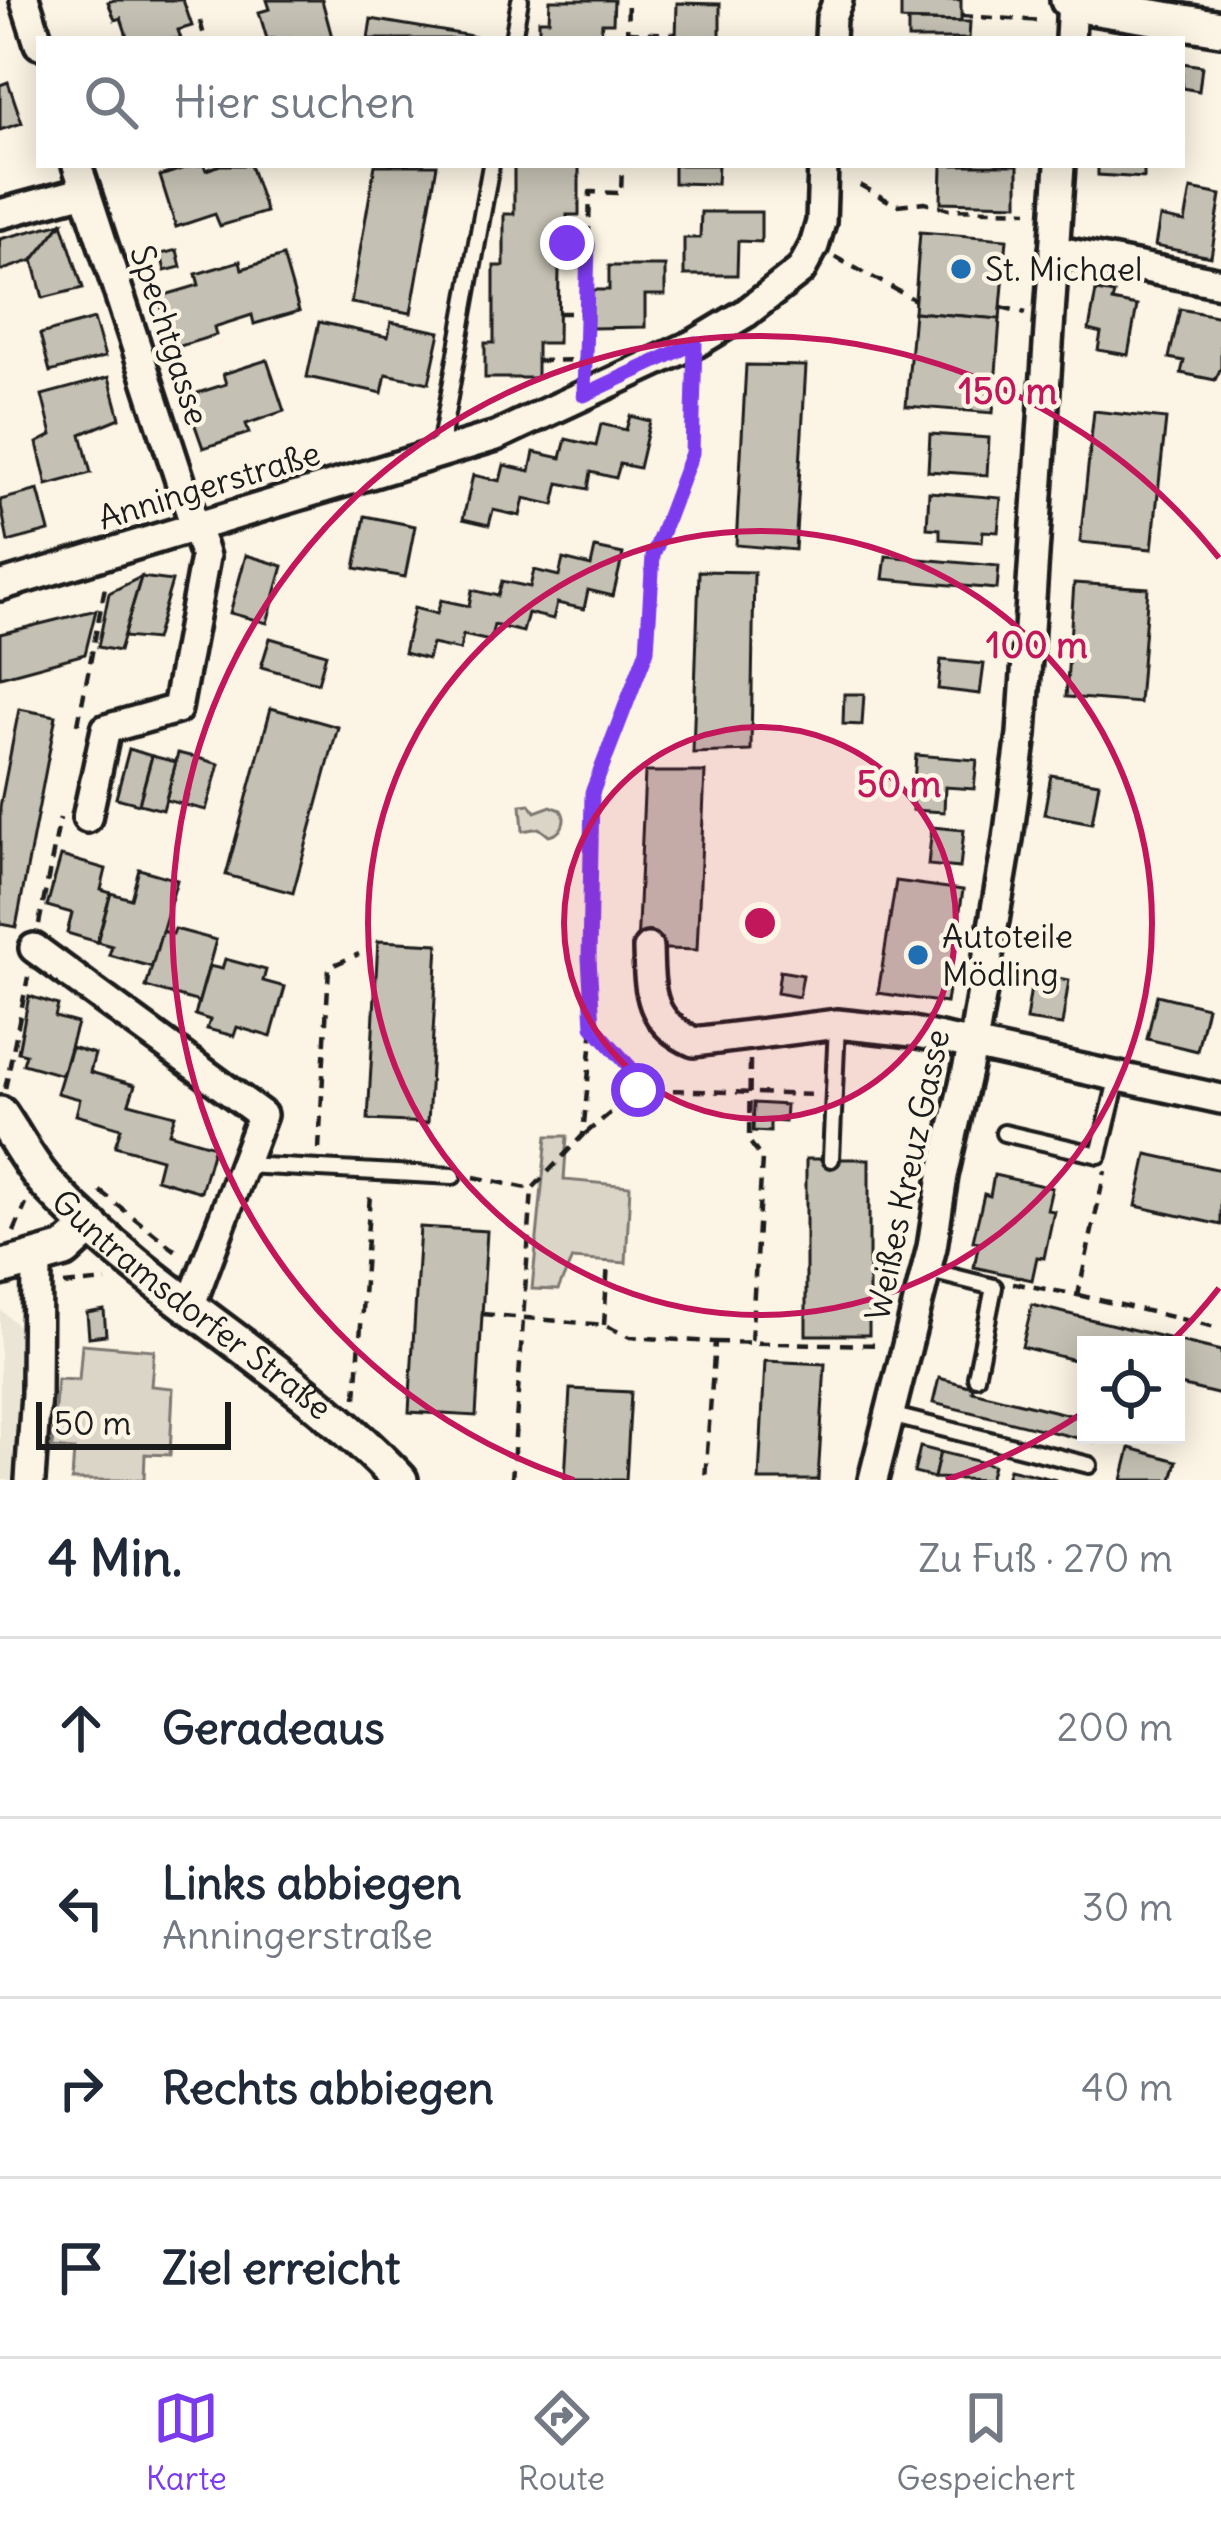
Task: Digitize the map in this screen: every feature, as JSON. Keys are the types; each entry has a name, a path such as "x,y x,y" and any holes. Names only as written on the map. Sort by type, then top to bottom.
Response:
{"street":[{"path":"25,0 36,36"},
{"path":"830,36 838,0"},
{"path":"1070,36 1071,1 1221,28"},
{"path":"814,246 821,223 824,168"},
{"name":"Weißes Kreuz Gasse","path":"873,1480 926,1270 973,1044 1022,734 1060,168"},
{"path":"0,214 81,178"},
{"name":"Spechtgasse","path":"75,813 106,729 177,709 205,557 81,178"},
{"name":"Anningerstraße","path":"0,586 496,436 695,343 746,314 801,270 814,246"},
{"path":"1054,250 1221,283"},
{"path":"34,948 262,1114 191,1304"},
{"path":"648,948 650,993 662,1019 674,1034 694,1042 837,1024 913,1032 1221,1099"},
{"name":"Guntramsdorfer Straße","path":"2,1101 49,1187 400,1480"},
{"path":"30,1480 36,1394 16,1255 65,1250 91,1226"}],"lane":[{"path":"514,36 520,0"},
{"path":"439,453 489,168"},
{"path":"831,1159 837,1024"},
{"path":"1004,1133 1099,1156 1118,1076"},
{"path":"244,1165 453,1175"},
{"path":"926,1270 994,1287 976,1377"},
{"path":"889,1414 1089,1465"}],"path":[{"path":"628,0 627,36 676,34"},
{"path":"961,16 1043,19 1046,36"},
{"path":"200,21 204,36"},
{"path":"578,191 621,193 622,168"},
{"path":"860,184 896,205 925,202 949,208 1057,212"},
{"path":"584,395 590,191"},
{"path":"567,243 588,244"},
{"path":"814,246 915,299"},
{"path":"558,313 586,313"},
{"path":"583,1136 593,1026 589,958 592,793 647,650 653,556 692,453 695,343"},
{"path":"536,361 585,360"},
{"path":"75,739 111,553"},
{"path":"2,1101 34,948 75,813"},
{"path":"317,1167 329,967 359,954"},
{"path":"593,1026 645,1084 668,1090 833,1096"},
{"path":"750,1036 749,1141 762,1159 751,1343"},
{"path":"512,1480 532,1190 583,1136 645,1084"},
{"path":"1078,1295 1106,1166 1099,1156"},
{"path":"356,1395 371,1170"},
{"path":"453,1175 489,1178 532,1190"},
{"path":"88,1182 187,1261"},
{"path":"16,1255 28,1199"},
{"path":"604,1325 608,1262"},
{"path":"994,1287 1010,1282 1215,1328"},
{"path":"482,1313 604,1325 630,1336 907,1345"},
{"path":"705,1480 715,1342"}],"shaded area":[{"path":"530,804 535,812 551,806 561,810 560,830 549,836 539,828 523,831 521,805"},
{"path":"547,1136 567,1136 564,1180 630,1186 626,1263 572,1259 558,1290 532,1289"},
{"path":"0,1309 24,1331 11,1480 0,1480"},
{"path":"82,1344 154,1350 151,1386 173,1388 170,1455 145,1454 144,1480 72,1480 74,1450 52,1448 57,1379 79,1380"}],"building":[{"path":"183,0 192,26 178,30 180,36 127,36 108,2"},
{"path":"267,0 322,0 332,36 266,36 259,12 270,9"},
{"path":"550,0 614,0 613,23 602,23 601,36 539,36 539,20 549,20"},
{"path":"901,0 961,0 961,22 901,20"},
{"path":"677,3 720,4 720,36 676,36"},
{"path":"371,19 471,36 368,36"},
{"path":"908,21 970,22 969,36 908,36"},
{"path":"1185,63 1202,66 1199,91 1185,89"},
{"path":"8,82 22,123 0,130 0,85"},
{"path":"185,168 251,168 266,212 220,226 215,214 176,227 160,176"},
{"path":"374,168 436,168 411,313 351,303"},
{"path":"514,168 579,168 579,215 567,215 567,267 559,267 558,343 537,343 537,378 485,378 485,343 494,343 494,266 504,266 504,214 514,214"},
{"path":"674,168 718,168 717,184 674,183"},
{"path":"942,168 1018,168 1018,204 941,202"},
{"path":"1098,168 1144,168 1144,178 1098,175"},
{"path":"1191,189 1221,195 1211,257 1155,246 1160,217 1185,222"},
{"path":"701,212 761,212 761,242 738,241 737,275 684,275 684,238 700,238"},
{"path":"62,223 33,260 0,271 0,239"},
{"path":"62,223 83,288 43,298 33,260"},
{"name":"St. Michael","path":"920,232 1007,239 1000,319 914,312"},
{"path":"177,250 181,267 165,271 161,254"},
{"path":"283,256 299,311 254,324 252,315 214,327 216,335 174,348 158,297 199,285 196,274 240,261 242,269"},
{"path":"609,266 665,266 665,295 645,295 645,327 591,328 591,290 609,290"},
{"path":"1096,291 1114,294 1112,301 1137,306 1128,355 1098,350 1101,333 1089,330"},
{"path":"1180,309 1221,317 1221,368 1215,380 1181,373 1184,361 1169,358"},
{"path":"914,312 1000,319 993,413 906,406"},
{"path":"94,319 105,357 50,372 40,334"},
{"path":"319,322 388,337 391,322 440,332 429,383 386,374 382,393 307,377"},
{"path":"267,360 284,411 246,424 249,433 203,448 185,397 226,384 223,374"},
{"path":"746,365 806,366 795,550 736,545"},
{"path":"109,377 120,418 81,434 91,473 47,485 37,443 52,435 42,395"},
{"path":"1094,411 1166,419 1152,549 1080,542"},
{"path":"630,416 650,421 639,468 620,464 616,478 591,472 588,489 559,483 554,505 524,498 520,516 493,510 489,525 463,519 473,475 500,481 504,465 530,471 534,452 561,458 566,439 596,446 601,424 626,430"},
{"path":"930,434 989,438 987,475 928,471"},
{"path":"38,490 49,531 8,542 0,500"},
{"path":"929,492 1001,498 998,532 983,531 982,542 940,539 940,529 927,528"},
{"path":"365,516 415,526 405,577 355,568"},
{"path":"595,548 623,554 613,596 588,590 584,609 557,603 553,619 528,613 523,632 494,625 490,641 463,635 460,650 432,644 428,659 404,653 414,608 437,614 441,600 469,606 472,590 498,596 502,581 530,587 534,570 559,576 563,559 591,566"},
{"path":"246,555 283,566 267,623 230,613"},
{"path":"886,556 999,566 997,589 883,579"},
{"path":"699,571 754,572 751,751 693,753"},
{"path":"141,577 172,581 155,640 123,637"},
{"path":"141,577 119,651 98,647 109,593"},
{"path":"1074,583 1148,588 1139,703 1066,697"},
{"path":"96,610 85,654 0,677 0,634"},
{"path":"270,638 326,654 318,683 261,667"},
{"path":"941,660 984,664 980,694 938,689"},
{"path":"844,694 864,694 862,725 843,724"},
{"path":"271,708 338,727 293,893 226,875"},
{"path":"19,709 56,716 16,927 0,924 0,807"},
{"path":"129,749 152,756 139,804 116,798"},
{"path":"178,753 198,758 185,805 166,800"},
{"path":"916,755 977,760 974,789 945,787 944,812 912,810"},
{"path":"152,756 176,762 163,810 139,804"},
{"path":"198,758 219,764 206,810 185,805"},
{"path":"645,772 705,772 697,950 637,948"},
{"path":"1051,775 1099,783 1092,823 1044,814"},
{"path":"932,827 964,830 960,868 928,865"},
{"path":"61,856 106,869 101,890 111,893 97,942 67,933 72,913 47,906"},
{"path":"139,869 177,880 152,967 109,955 112,946 97,942 111,893 131,899"},
{"path":"896,881 963,890 946,1003 878,993"},
{"path":"175,929 216,940 199,1002 146,987 162,931 173,934"},
{"path":"378,941 438,944 428,1123 368,1120"},
{"path":"225,959 266,970 263,981 285,987 271,1037 237,1027 234,1036 207,1029 210,1020 195,1015 209,966 222,969"},
{"path":"780,971 803,975 799,997 777,993"},
{"path":"1033,974 1069,980 1062,1025 1026,1020"},
{"path":"1157,995 1207,1007 1197,1051 1147,1039"},
{"path":"29,996 58,1005 55,1017 77,1023 62,1075 23,1064 26,1054 18,1052"},
{"path":"71,1047 95,1054 90,1072 135,1085 129,1103 175,1115 169,1133 214,1146 201,1192 156,1179 161,1159 115,1146 121,1128 76,1115 80,1099 57,1093"},
{"path":"754,1103 786,1105 785,1122 770,1121 770,1132 753,1131"},
{"path":"1147,1154 1221,1170 1221,1225 1136,1206"},
{"path":"806,1159 869,1159 869,1335 806,1335"},
{"path":"994,1175 1052,1188 1047,1210 1054,1211 1044,1258 1037,1257 1032,1280 974,1267 979,1242 973,1241 984,1194 990,1196"},
{"path":"420,1227 487,1231 476,1416 409,1412"},
{"path":"1032,1305 1159,1336 1077,1336 1077,1361 1022,1347"},
{"path":"104,1310 106,1335 89,1337 87,1313"},
{"path":"1185,1342 1221,1351 1221,1395 1185,1386"},
{"path":"765,1361 825,1364 818,1480 759,1480"},
{"path":"939,1378 1077,1417 1077,1438 933,1403"},
{"path":"570,1389 631,1392 626,1480 565,1480"},
{"path":"920,1447 940,1452 934,1478 914,1473"},
{"path":"1130,1448 1177,1461 1172,1480 1122,1480"},
{"path":"940,1452 993,1465 989,1480 934,1478"},
{"path":"1009,1469 1056,1480 1006,1480"}],"place":[{"name":"St. Michael","path":"961,269"},
{"name":"Autoteile Mödling","path":"918,955"}],"route":[{"path":"567,243 588,244 584,395 695,343 692,453 653,556 647,650 592,793 589,958 593,1026 645,1084 638,1090"}]}
